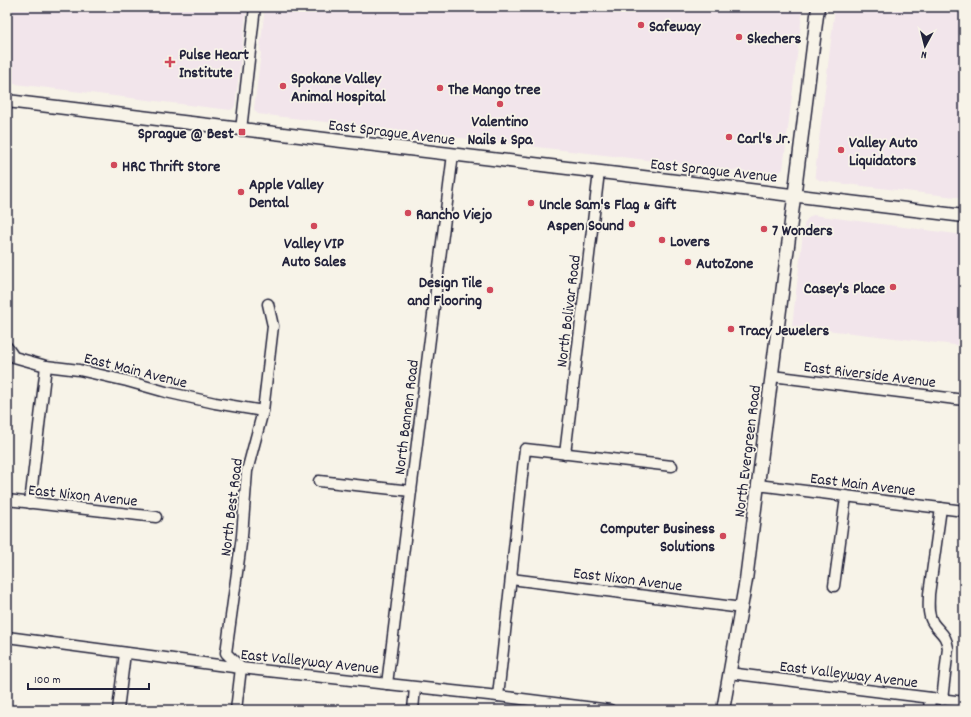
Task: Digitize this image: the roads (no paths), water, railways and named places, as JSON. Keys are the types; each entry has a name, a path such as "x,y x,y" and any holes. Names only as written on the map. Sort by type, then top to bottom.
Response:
{"main road":[{"name":"North Evergreen Road","path":"723,710 746,580 818,7"},
{"name":"East Sprague Avenue","path":"7,100 241,130 453,154 964,216"}],"street":[{"path":"241,130 255,7"},
{"name":"North Bannen Road","path":"387,684 453,154"},
{"name":"North Bolivar Road","path":"565,454 599,172"},
{"name":"North Best Road","path":"240,668 226,653 242,536 247,471 263,410 273,326 268,304"},
{"name":"East Main Avenue","path":"7,347 14,357 46,366 79,370 215,403 263,410"},
{"path":"30,503 46,366"},
{"name":"East Riverside Avenue","path":"772,376 964,400"},
{"path":"498,696 526,449 672,466"},
{"path":"319,481 411,491"},
{"name":"East Main Avenue","path":"758,485 964,511"},
{"path":"834,586 846,497"},
{"name":"East Nixon Avenue","path":"7,500 156,517"},
{"path":"941,508 928,607 929,615 933,622 947,640 948,648 942,700"},
{"name":"East Nixon Avenue","path":"511,578 742,608"},
{"name":"East Valleyway Avenue","path":"7,637 240,668 498,696 610,710"},
{"path":"118,710 125,652"},
{"path":"236,710 240,668"},
{"name":"East Valleyway Avenue","path":"730,673 964,702"},
{"path":"413,710 415,688"},
{"path":"928,710 930,698"}],"place":[{"name":"Safeway","path":"641,25"},
{"name":"Skechers","path":"739,37"},
{"name":"Pulse Heart Institute","path":"170,62"},
{"name":"Spokane Valley Animal Hospital","path":"283,86"},
{"name":"The Mango tree","path":"440,88"},
{"name":"Valentino Nails & Spa","path":"500,104"},
{"name":"Sprague @ Best","path":"242,132"},
{"name":"Carl's Jr.","path":"729,137"},
{"name":"Valley Auto Liquidators","path":"841,150"},
{"name":"HRC Thrift Store","path":"114,165"},
{"name":"Apple Valley Dental","path":"241,192"},
{"name":"Uncle Sam's Flag & Gift","path":"531,203"},
{"name":"Rancho Viejo","path":"408,213"},
{"name":"Aspen Sound","path":"632,224"},
{"name":"Valley VIP Auto Sales","path":"314,226"},
{"name":"7 Wonders","path":"764,229"},
{"name":"Lovers","path":"662,240"},
{"name":"AutoZone","path":"688,262"},
{"name":"Casey's Place","path":"893,287"},
{"name":"Design Tile and Flooring","path":"490,290"},
{"name":"Tracy Jewelers","path":"731,329"},
{"name":"Computer Business Solutions","path":"723,536"}]}
